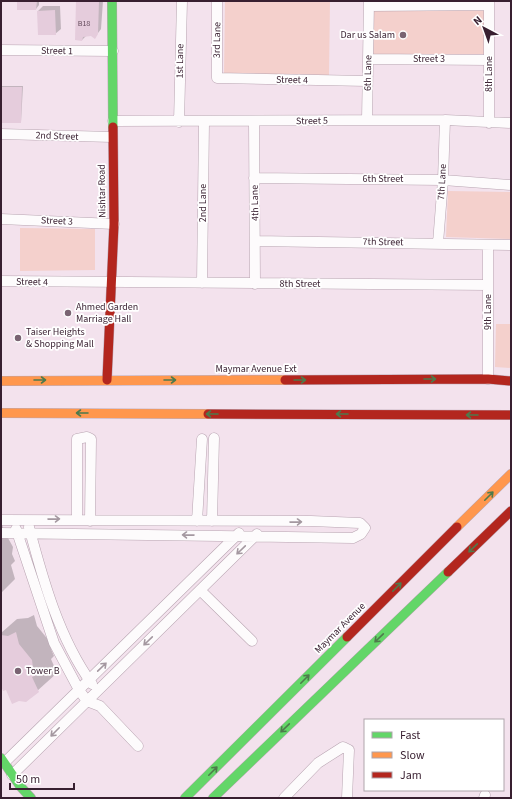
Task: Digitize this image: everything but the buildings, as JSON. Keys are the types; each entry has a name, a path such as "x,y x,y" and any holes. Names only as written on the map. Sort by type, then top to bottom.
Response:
{"main road":[{"name":"Nishtar Road","path":"106,380 114,224 112,137 112,1"},
{"name":"Maymar Avenue Ext","path":"1,381 488,379 511,381"},
{"path":"1,413 511,415"},
{"name":"Maymar Avenue","path":"185,798 511,474"},
{"path":"213,798 511,511"},
{"path":"2,760 31,798"}],"street":[{"name":"1st Lane","path":"179,122 182,1"},
{"name":"3rd Lane","path":"216,78 217,1"},
{"path":"369,4 489,3"},
{"name":"8th Lane","path":"489,3 489,123"},
{"name":"6th Lane","path":"367,120 369,4"},
{"name":"Street 1","path":"1,50 112,51"},
{"name":"Street 3","path":"368,59 489,60"},
{"name":"Street 4","path":"216,78 367,81"},
{"name":"Street 5","path":"113,122 445,120 511,123"},
{"name":"7th Lane","path":"438,243 443,180 445,120"},
{"name":"2nd Lane","path":"202,283 204,122"},
{"name":"4th Lane","path":"254,122 255,284"},
{"name":"2nd Street","path":"1,134 112,137"},
{"name":"6th Street","path":"254,178 443,180 511,185"},
{"name":"Street 3","path":"1,219 114,224"},
{"name":"7th Street","path":"255,241 511,244"},
{"name":"9th Lane","path":"488,244 488,379"},
{"name":"Street 4","path":"1,281 111,283"},
{"name":"8th Street","path":"111,283 488,285"},
{"path":"76,519 78,439 87,437 91,439 90,521"},
{"path":"212,521 214,438"},
{"path":"197,521 202,439"},
{"path":"1,520 76,519 90,521 360,523 365,528 361,534 353,538 237,535 1,533"},
{"path":"13,520 54,643 79,690 87,701 100,706 138,746"},
{"path":"27,520 48,590 65,637 89,680 97,691 100,706"},
{"path":"2,760 79,690 237,535 248,521"},
{"path":"12,775 256,536 268,522"},
{"path":"200,590 252,641"},
{"path":"284,798 318,763 343,747 349,750 347,798"}],"shaded area":[{"path":"225,1 330,1 329,75 224,74"},
{"path":"372,9 484,9 484,54 372,56"},
{"path":"448,191 511,192 511,239 446,237"},
{"path":"20,228 95,229 95,270 20,271"},
{"path":"496,324 511,324 511,368 495,367"}],"traffic: fast":[{"path":"112,1 113,127"},
{"path":"213,798 448,572"},
{"path":"185,798 347,637"},
{"path":"1,758 20,786 31,798"}],"traffic: slow":[{"path":"1,381 285,380"},
{"path":"1,413 208,414"},
{"path":"457,527 511,474"}],"traffic: jam":[{"path":"107,380 114,224 113,127"},
{"path":"285,380 488,379 511,381"},
{"path":"208,414 511,415"},
{"path":"448,572 511,511"},
{"path":"347,637 457,527"}],"place":[{"name":"Dar us Salam","path":"403,35"},
{"name":"Ahmed Garden Marriage Hall","path":"68,313"},
{"name":"Taiser Heights & Shopping Mall","path":"18,338"},
{"name":"Tower B","path":"18,671"}]}
